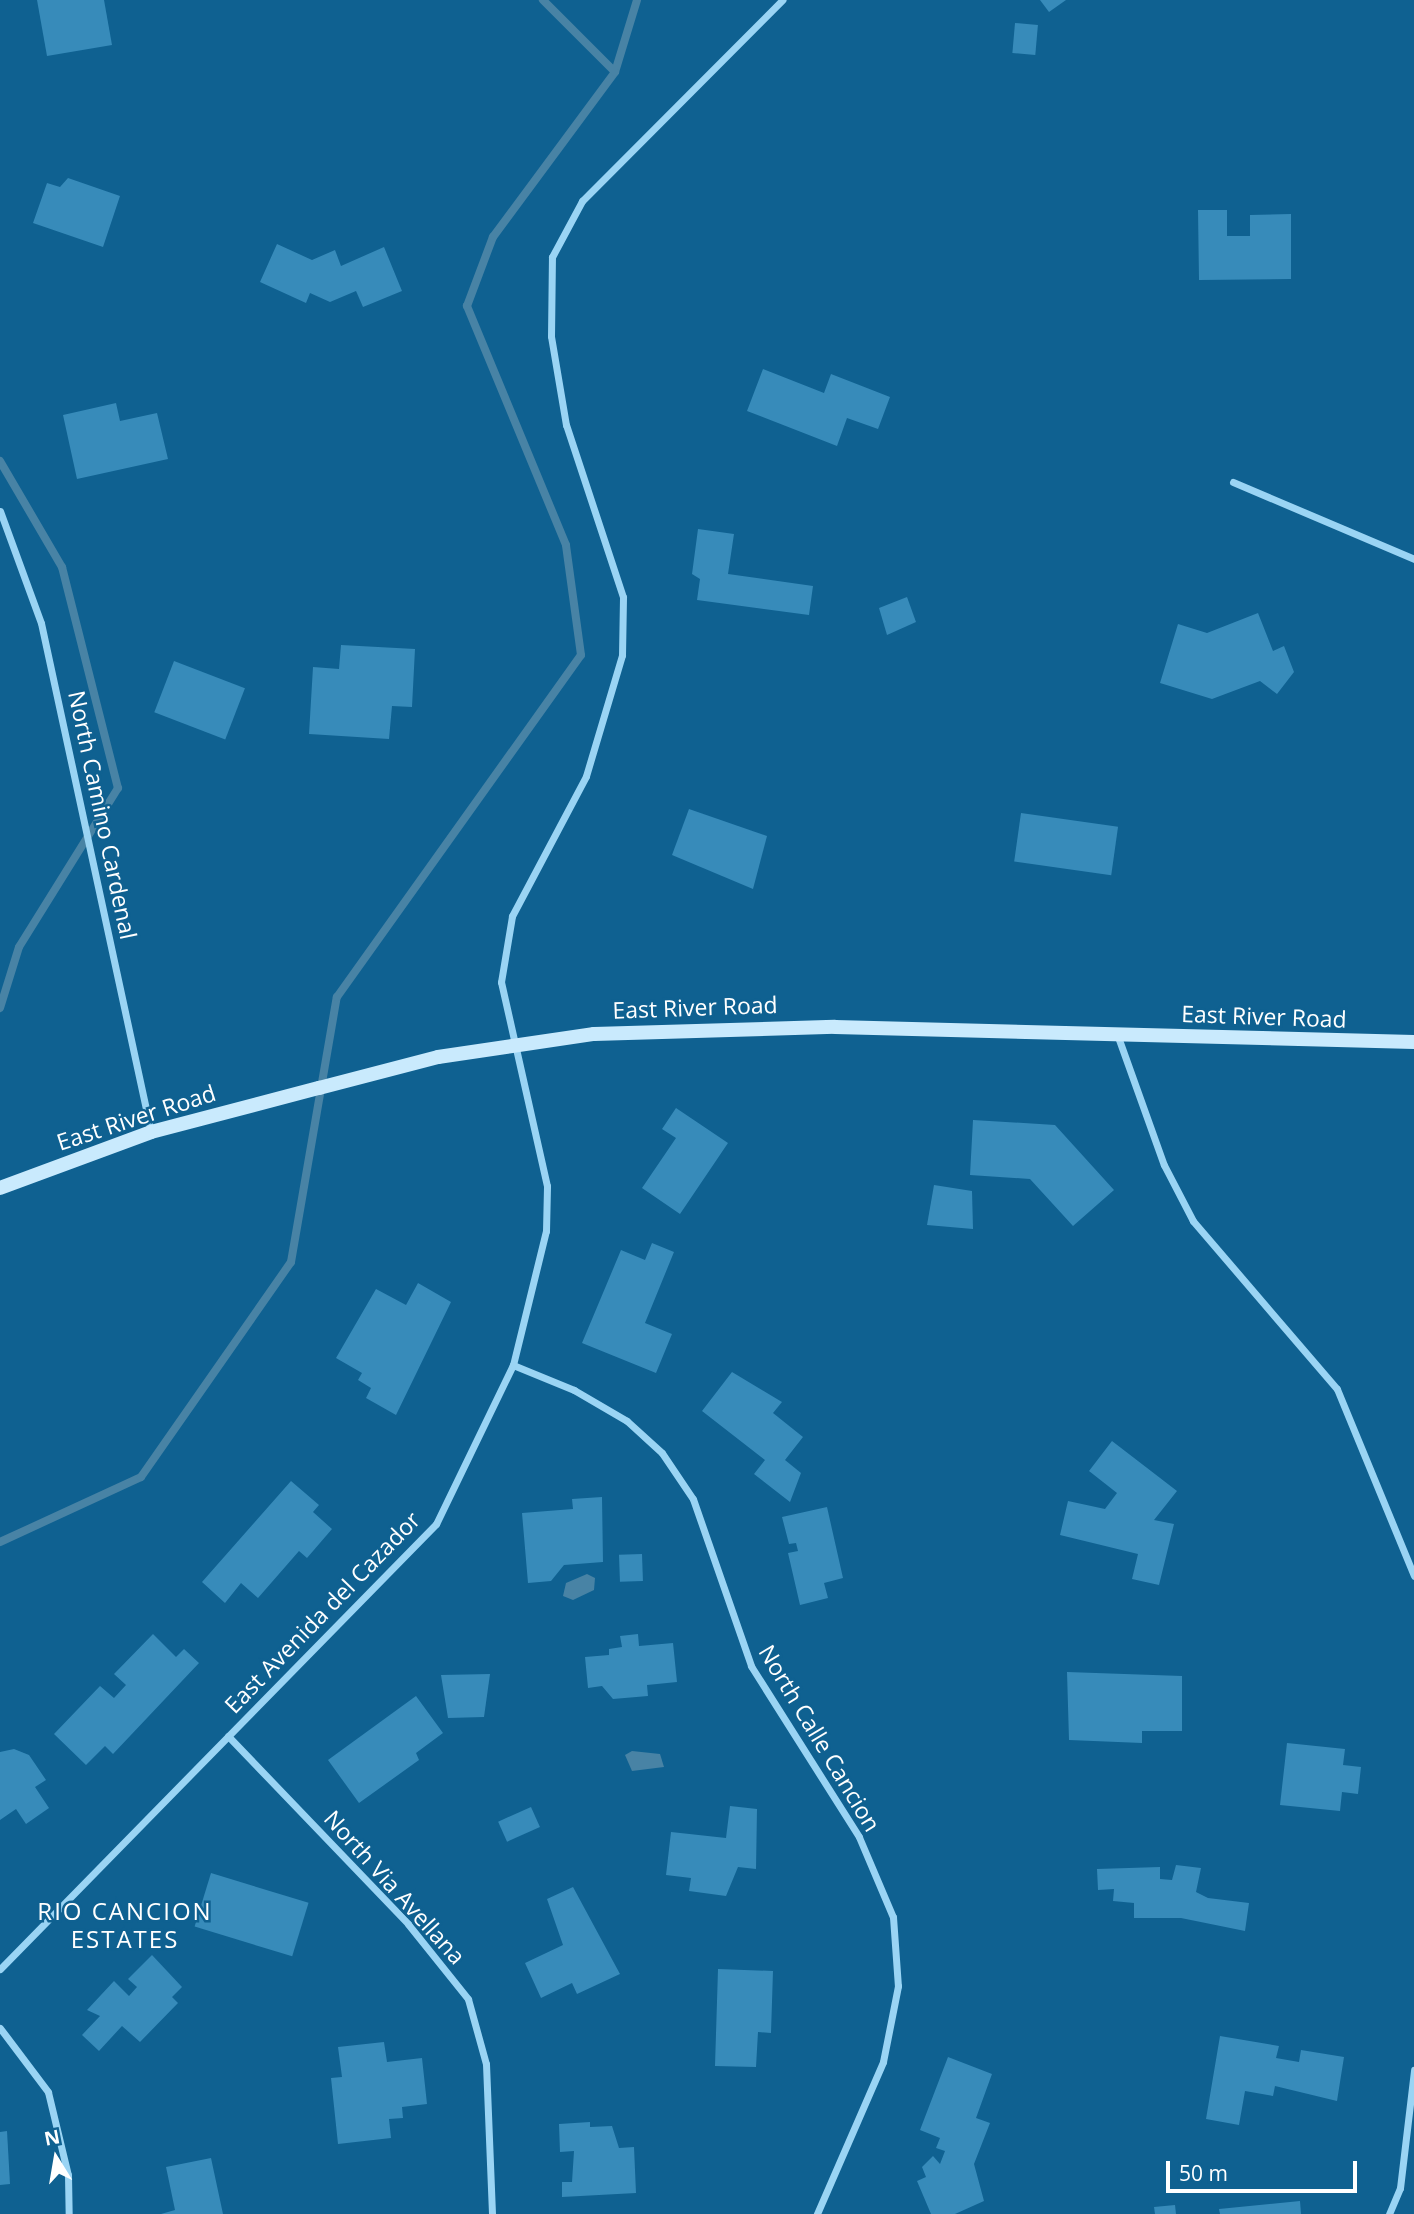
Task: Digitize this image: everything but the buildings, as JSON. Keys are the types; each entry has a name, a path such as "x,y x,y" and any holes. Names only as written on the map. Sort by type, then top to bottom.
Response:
{"street":[{"name":"East Avenida del Cazador","path":"0,1969 436,1524 513,1365 539,1266 547,1186 519,1043 501,982 512,916 586,776 622,655 623,597 566,425 554,357 552,257 582,201 782,0"},
{"path":"1233,482 1414,559"},
{"name":"North Camino Cardenal","path":"0,511 41,623 151,1132"},
{"name":"East River Road","path":"0,1188 151,1132 438,1057 519,1043 723,1025 1414,1042"},
{"path":"1116,1033 1164,1165 1193,1221 1338,1389 1414,1576"},
{"name":"North Calle Cancion","path":"513,1365 596,1402 662,1453 693,1499 751,1666 859,1837 892,1917 898,1986 883,2062 817,2214"},
{"name":"North Via Avellana","path":"228,1736 408,1924 468,1999 486,2064 492,2214"},
{"path":"0,2028 48,2092 68,2175 69,2214"},
{"path":"1389,2214 1400,2188 1414,2070"}],"water":[{"path":"587,1574 595,1578 594,1590 573,1600 563,1596 566,1583"},
{"path":"632,1751 660,1754 664,1767 632,1771 625,1755"}],"waterway":[{"path":"0,1542 141,1477 291,1262 337,997 581,655 566,545 467,306 493,237 615,72 543,0"},
{"path":"615,72 637,0"},
{"path":"0,461 62,567 118,788 19,947 0,1008"}],"district":[{"name":"RIO CANCION ESTATES","path":"125,1925"}]}
